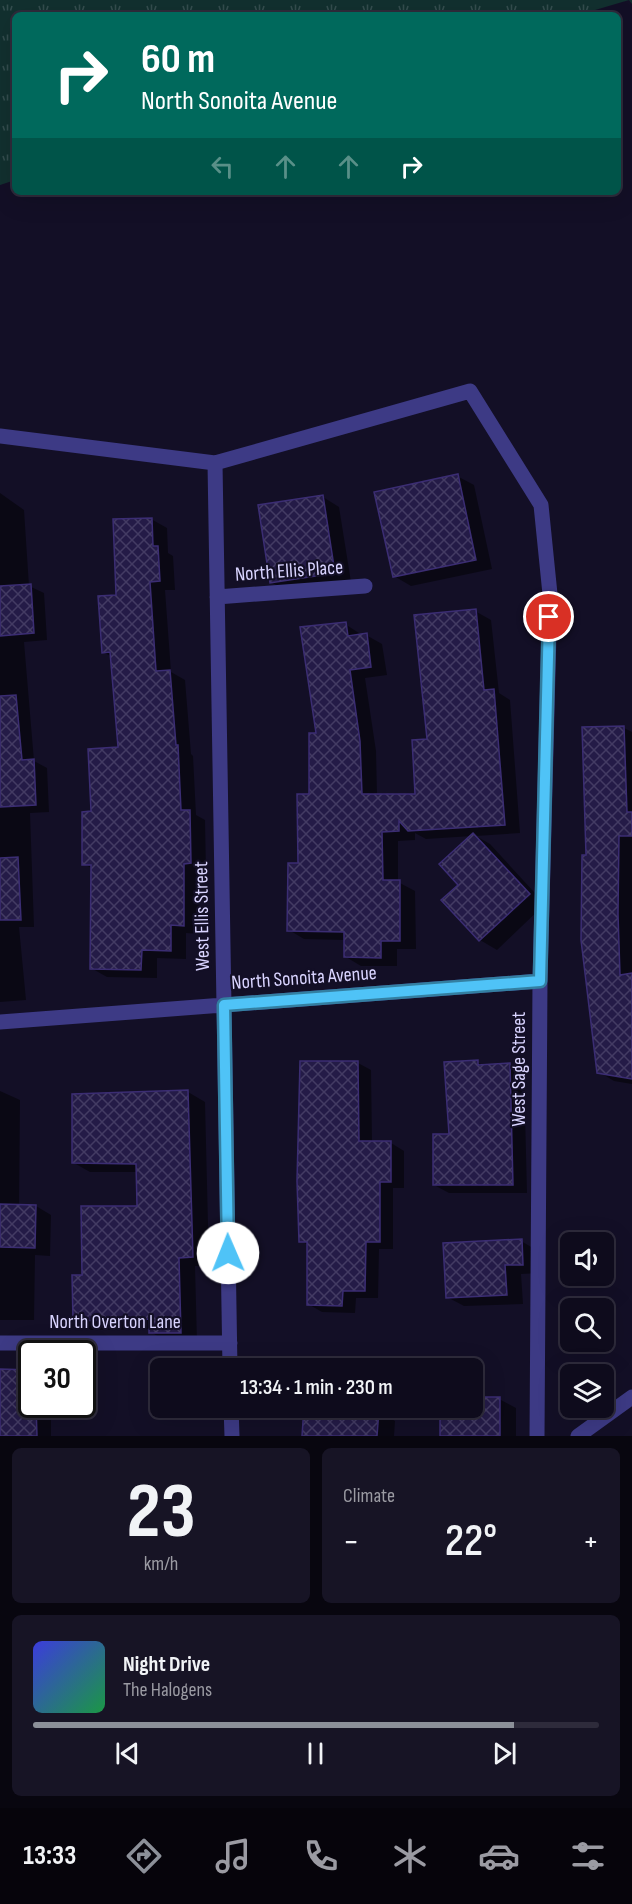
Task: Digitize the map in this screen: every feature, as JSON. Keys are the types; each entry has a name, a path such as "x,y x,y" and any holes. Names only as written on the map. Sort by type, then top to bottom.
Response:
{"street":[{"name":"West Sage Street","path":"215,463 470,391 541,505 550,594 540,981 537,1436"},
{"path":"0,436 215,463"},
{"name":"West Ellis Street","path":"215,463 230,1358"},
{"name":"North Ellis Place","path":"217,597 365,586"},
{"name":"North Sonoita Avenue","path":"0,1022 540,981"},
{"name":"North Overton Lane","path":"0,1342 230,1343"},
{"path":"578,1436 632,1397"},
{"path":"231,1418 232,1436"}],"green space":[{"path":"0,0 629,0 588,12 12,12 12,181 0,185"}],"building":[{"path":"458,474 476,560 393,577 374,492"},
{"path":"323,495 335,573 270,583 258,505"},
{"path":"152,518 153,546 158,546 160,581 150,582 156,671 170,670 176,745 178,745 181,810 190,810 191,863 184,864 184,926 171,925 171,951 142,950 141,970 90,969 91,865 82,865 82,812 91,811 88,749 118,747 110,652 102,653 98,596 116,595 113,519"},
{"path":"31,584 34,633 0,636 0,586"},
{"path":"476,609 484,690 494,689 505,825 408,831 399,821 399,831 382,832 383,880 400,880 400,941 381,941 381,958 344,957 344,932 287,931 288,863 298,863 297,794 309,794 309,733 316,733 300,627 346,622 348,636 367,633 371,667 350,670 360,741 362,794 415,794 412,740 427,739 414,615"},
{"path":"16,695 22,760 34,759 36,805 0,807 0,696"},
{"path":"624,726 627,812 632,812 632,836 619,836 618,914 620,975 632,973 632,1079 597,1073 581,940 582,855 586,855 582,727"},
{"path":"473,833 530,894 479,941 441,900 458,885 439,864"},
{"path":"18,857 21,920 0,920 0,858"},
{"path":"478,1060 478,1065 510,1063 513,1185 433,1185 433,1134 449,1134 444,1062"},
{"path":"300,1061 358,1061 359,1141 391,1141 391,1182 380,1182 380,1242 366,1242 365,1291 343,1291 342,1306 307,1305 307,1242 299,1242 297,1181"},
{"path":"188,1090 193,1257 179,1258 181,1333 149,1333 149,1319 73,1321 72,1275 82,1275 81,1206 137,1206 136,1164 72,1163 72,1094"},
{"path":"0,1204 36,1205 35,1248 0,1247"},
{"path":"522,1239 523,1265 505,1265 507,1295 446,1298 443,1243"},
{"path":"0,1369 18,1370 18,1418 36,1418 37,1436 0,1436"},
{"path":"483,1397 500,1397 500,1436 440,1436 440,1418 483,1418"},
{"path":"303,1418 378,1418 377,1436 302,1436"}],"route":[{"path":"228,1253 224,1005 540,981 549,617"}]}
